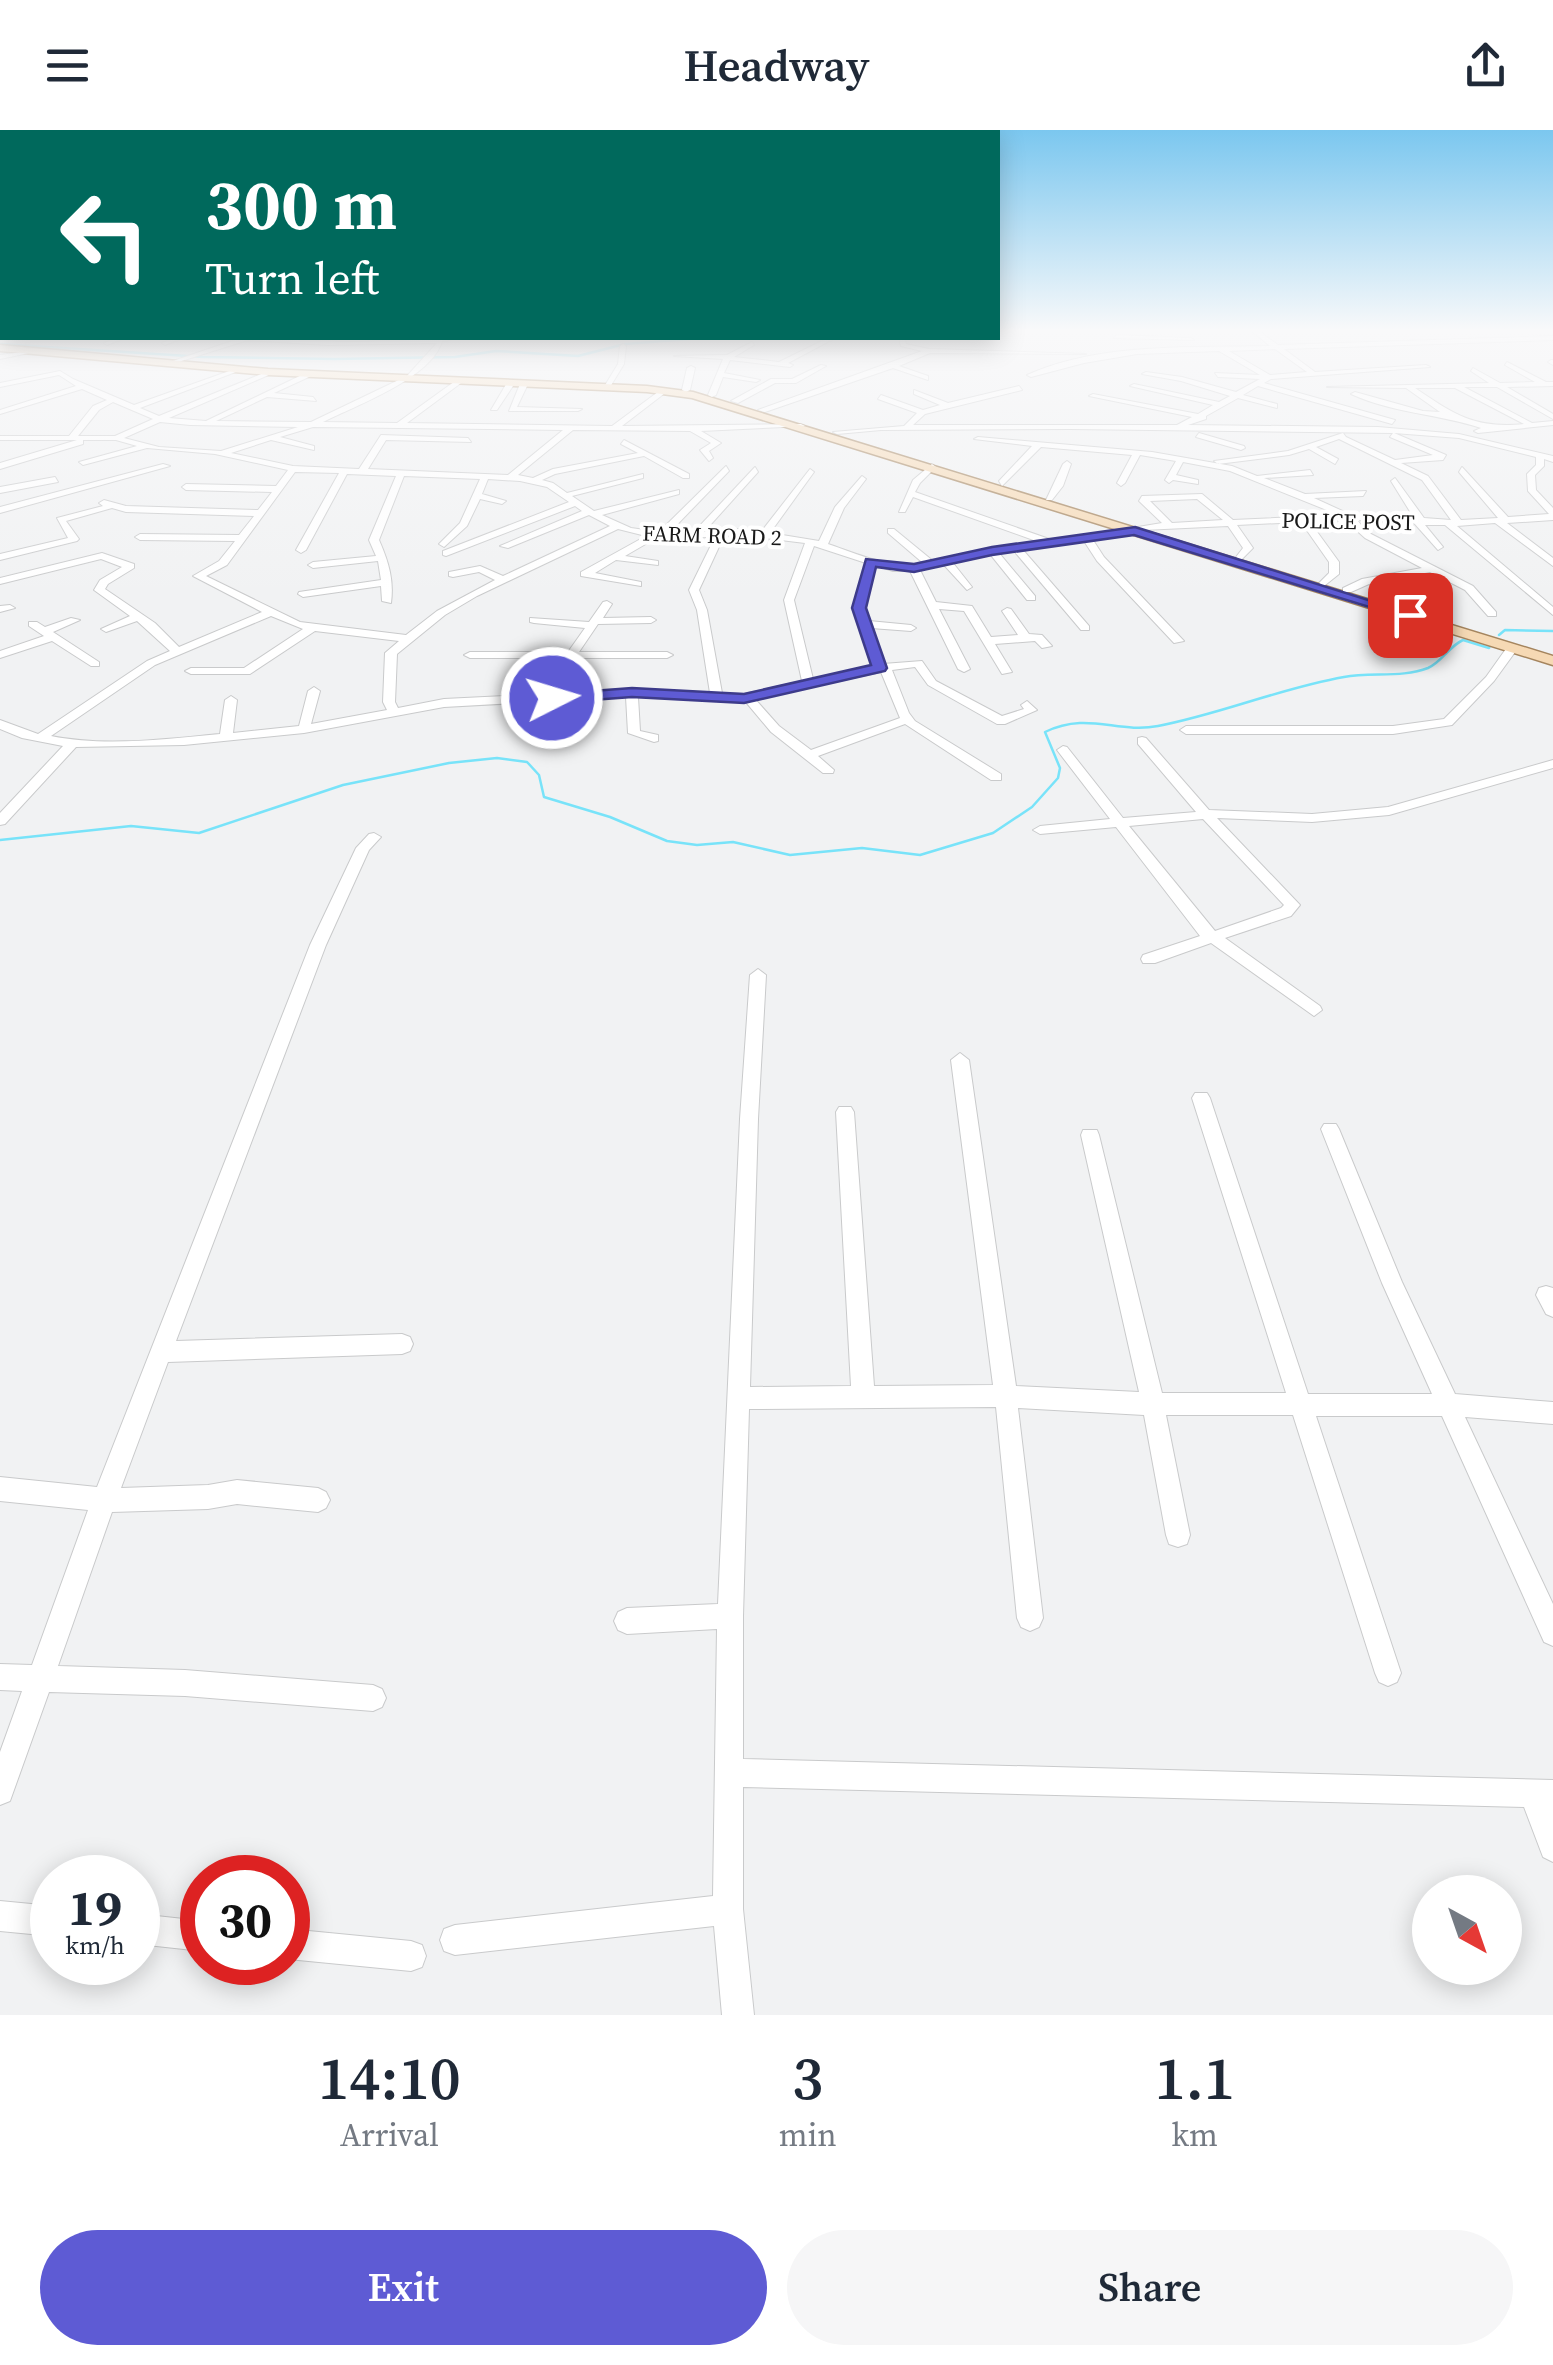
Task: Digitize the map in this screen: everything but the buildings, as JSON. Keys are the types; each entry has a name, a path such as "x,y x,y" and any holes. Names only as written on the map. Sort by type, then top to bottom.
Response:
{"main road":[{"path":"781,420 1512,648 1553,657"},
{"path":"796,420 1553,657"}],"street":[{"path":"72,436 86,420"},
{"path":"116,438 155,420"},
{"path":"174,420 204,424 692,430 801,426"},
{"path":"204,424 213,420"},
{"path":"257,425 267,420"},
{"path":"222,453 322,420"},
{"path":"398,426 406,420"},
{"path":"614,428 624,420"},
{"path":"846,420 927,439 999,440 1181,458 1250,476 1348,517 1359,531 1469,588 1492,614"},
{"path":"906,428 914,420"},
{"path":"1092,427 1096,420"},
{"path":"1182,432 1194,420"},
{"path":"1213,420 1251,430"},
{"path":"1385,420 1392,422"},
{"path":"1366,430 1399,420"},
{"path":"1466,420 1527,439 1553,455"},
{"path":"1522,420 1528,423"},
{"path":"1459,436 1553,420"},
{"path":"836,432 878,428 1092,427 1342,434 1378,429 1459,436 1540,461 1553,470"},
{"path":"508,477 570,428"},
{"path":"1378,429 1443,457 1396,461"},
{"path":"692,430 716,443 704,450 710,458"},
{"path":"1182,432 1242,448"},
{"path":"1342,434 1425,478 1453,523 1553,612"},
{"path":"1201,462 1310,448 1342,434"},
{"path":"0,466 95,437"},
{"path":"361,473 378,440 384,437 468,440"},
{"name":"FARM ROAD 2","path":"0,438 116,438 146,446 222,453 296,469 406,471 536,480 615,527 656,536 764,534 817,543 871,562 914,568 992,551 1139,529"},
{"path":"274,438 311,448"},
{"path":"226,440 254,444"},
{"path":"624,442 686,476"},
{"path":"1002,483 1038,445"},
{"path":"15,446 54,468"},
{"path":"83,462 146,446"},
{"path":"1152,454 1164,446"},
{"path":"1310,448 1336,460"},
{"path":"1121,482 1137,452"},
{"path":"536,480 554,472 644,454"},
{"path":"1553,455 1540,461 1531,474 1532,491 1553,515"},
{"path":"1181,458 1170,479 1195,482"},
{"path":"314,461 296,469 278,489 224,563 198,576 269,613 312,628 410,639"},
{"path":"508,477 514,464"},
{"path":"1049,498 1059,486 1067,464"},
{"path":"122,466 136,475"},
{"path":"0,510 166,466"},
{"path":"902,510 916,482 932,466"},
{"path":"637,584 585,574 656,536 726,469"},
{"path":"696,536 755,470"},
{"path":"1462,470 1502,521 1553,563"},
{"path":"387,601 388,582 374,540 406,471"},
{"path":"300,550 344,472"},
{"path":"764,534 810,472"},
{"path":"1250,476 1310,473"},
{"path":"486,475 461,529 445,548 574,503"},
{"path":"564,496 640,476"},
{"path":"1242,487 1250,476"},
{"path":"0,490 55,480"},
{"path":"808,684 789,600 817,543 862,480"},
{"path":"1394,481 1438,547"},
{"path":"186,487 278,489"},
{"path":"704,491 733,496"},
{"path":"505,546 591,513 676,492"},
{"path":"913,494 1053,543"},
{"path":"1302,496 1363,494"},
{"path":"476,495 502,501"},
{"path":"1169,525 1142,500 1199,496 1229,521 1248,548 1241,557"},
{"path":"42,512 56,506 48,497"},
{"path":"0,557 74,539 60,520 106,505 259,512"},
{"name":"POLICE POST","path":"1139,529 1281,515 1453,523 1553,515"},
{"path":"1302,518 1334,562 1334,574 1324,583"},
{"path":"393,710 389,702 391,653 441,613 502,579 615,527"},
{"path":"891,531 930,564"},
{"path":"717,698 702,610 694,590 720,533"},
{"path":"140,537 241,538"},
{"path":"1088,539 1100,560 1178,641"},
{"path":"1016,547 1085,628"},
{"path":"992,551 1031,598"},
{"path":"0,581 106,556 130,566 104,582 99,590 139,616 178,652"},
{"path":"614,557 654,563"},
{"path":"313,566 381,558"},
{"path":"946,561 967,587"},
{"path":"871,562 860,595 864,624 908,720 996,777"},
{"path":"453,574 474,568 502,579"},
{"path":"914,568 964,669"},
{"path":"1347,590 1366,581 1432,569"},
{"path":"303,594 388,582"},
{"path":"552,698 559,674 606,604"},
{"path":"933,606 967,608 1006,672"},
{"path":"1007,610 1024,637"},
{"path":"40,738 128,676 269,613"},
{"path":"106,629 139,616"},
{"path":"0,655 76,620"},
{"path":"534,620 650,620"},
{"path":"33,624 95,664"},
{"path":"864,624 911,628"},
{"path":"191,671 246,672 312,628"},
{"path":"986,641 1038,637 1046,646"},
{"path":"1186,730 1393,730 1448,722 1490,679 1512,648"},
{"path":"470,655 667,654"},
{"path":"0,724 13,732 73,743 226,736 304,729 444,703 632,693 748,698 918,663 932,684 1001,721 1031,710 1027,706"},
{"path":"304,729 314,691"},
{"path":"632,693 634,733 654,738"},
{"path":"748,698 763,718 828,770"},
{"path":"226,736 231,700"},
{"path":"862,719 877,730"},
{"path":"810,754 908,720"},
{"path":"1142,741 1292,905 1286,912 1149,959"},
{"path":"0,821 73,743"},
{"path":"1063,750 1212,937 1314,1010"},
{"path":"1040,830 1206,814 1312,818 1389,811 1553,764"},
{"path":"0,1791 104,1500 318,946 363,848 374,837"},
{"path":"738,2015 728,1909 730,1616 758,975"},
{"path":"960,1060 1006,1396 1030,1618"},
{"path":"1201,1098 1388,1672"},
{"path":"845,1112 862,1395"},
{"path":"1330,1129 1392,1284 1553,1632"},
{"path":"1090,1135 1178,1535"},
{"path":"163,1352 402,1344"},
{"path":"737,1398 1006,1396 1152,1404 1450,1405 1553,1413"},
{"path":"0,1489 104,1500 208,1498 237,1492 318,1500"},
{"path":"627,1621 730,1616"},
{"path":"0,1676 280,1688 373,1698"},
{"path":"728,1773 1543,1794 1553,1848"},
{"path":"455,1940 728,1909"},
{"path":"0,1916 30,1919"},
{"path":"310,1946 411,1956"}],"waterway":[{"path":"1499,635 1505,630 1553,631"},
{"path":"0,840 131,826 199,833 343,785 449,763 497,758 527,762 539,775 544,797 610,817 667,841 697,845 733,842 790,855 862,848 920,855 993,833 1032,807 1058,778 1060,768 1045,732 1061,726 1158,726 1321,682 1418,671 1433,665 1463,640 1489,648 1491,643"}],"route":[{"path":"552,698 632,693 744,698 880,668 859,608 871,562 914,568 992,551 1135,531 1410,615"}]}
